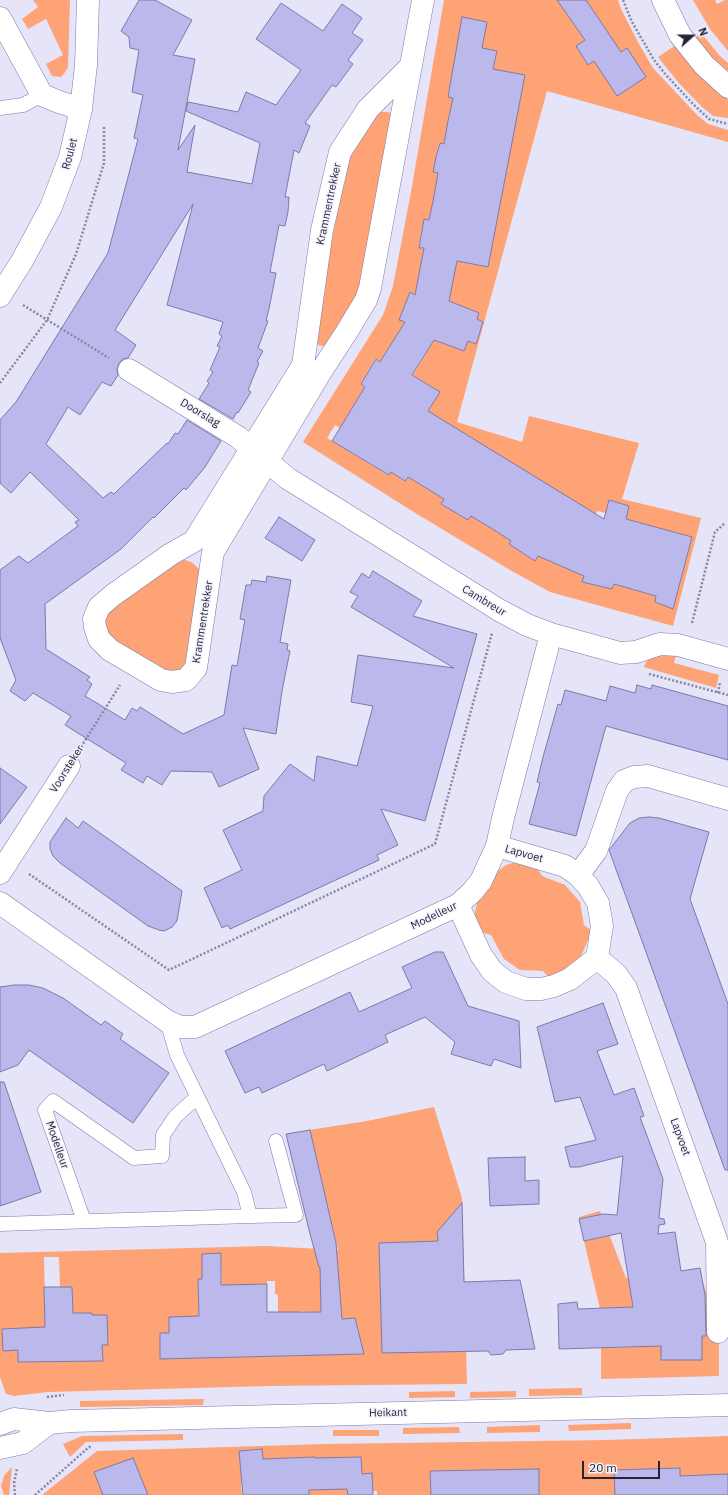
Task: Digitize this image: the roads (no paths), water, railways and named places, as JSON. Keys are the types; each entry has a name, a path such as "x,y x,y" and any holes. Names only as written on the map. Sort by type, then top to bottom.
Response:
{"street":[{"name":"Roulet","path":"1,293 22,261 51,207 70,157 81,109 86,65 88,0"},
{"name":"Krammentrekker","path":"260,455 194,541 171,554 113,595 99,607 94,619 95,627 99,639 110,650 161,680 172,682 186,680 196,668 213,552 260,455 311,369 346,333 366,300 370,288 423,0"},
{"path":"663,0 680,36 704,65 728,87"},
{"path":"0,18 42,96 81,109"},
{"name":"Krammentrekker","path":"311,369 322,230 340,152 368,109 410,67"},
{"name":"Doorslag","path":"129,370 238,437 260,455"},
{"name":"Cambreur","path":"260,455 287,478 499,610 527,625 551,634 620,653 636,652 660,644 686,648 728,659"},
{"path":"194,541 213,552"},
{"name":"Modelleur","path":"0,903 167,1021 180,1027 195,1028 458,905 481,881 497,846 503,818 546,659 551,634"},
{"name":"Voorsteker","path":"4,867 69,766"},
{"path":"578,875 596,851 617,790 624,781 634,777 648,776 728,799"},
{"name":"Lapvoet","path":"497,846 565,866 578,875 588,886 598,903 602,926 597,958 616,974 626,988 717,1242 718,1332"},
{"path":"458,905 481,955 492,971 506,982 526,989 541,989 554,986 570,979 597,958"},
{"name":"Heikant","path":"0,1424 14,1419 49,1423 71,1421 728,1405"},
{"path":"0,1448 23,1443 49,1423"}],"lane":[{"path":"0,108 23,106 42,96"},
{"path":"167,1021 178,1055 244,1192 250,1216"},
{"name":"Modelleur","path":"84,1221 45,1110 53,1101 134,1158 162,1156 163,1135 174,1117 197,1097"},
{"path":"0,1224 296,1215 276,1141"}]}
